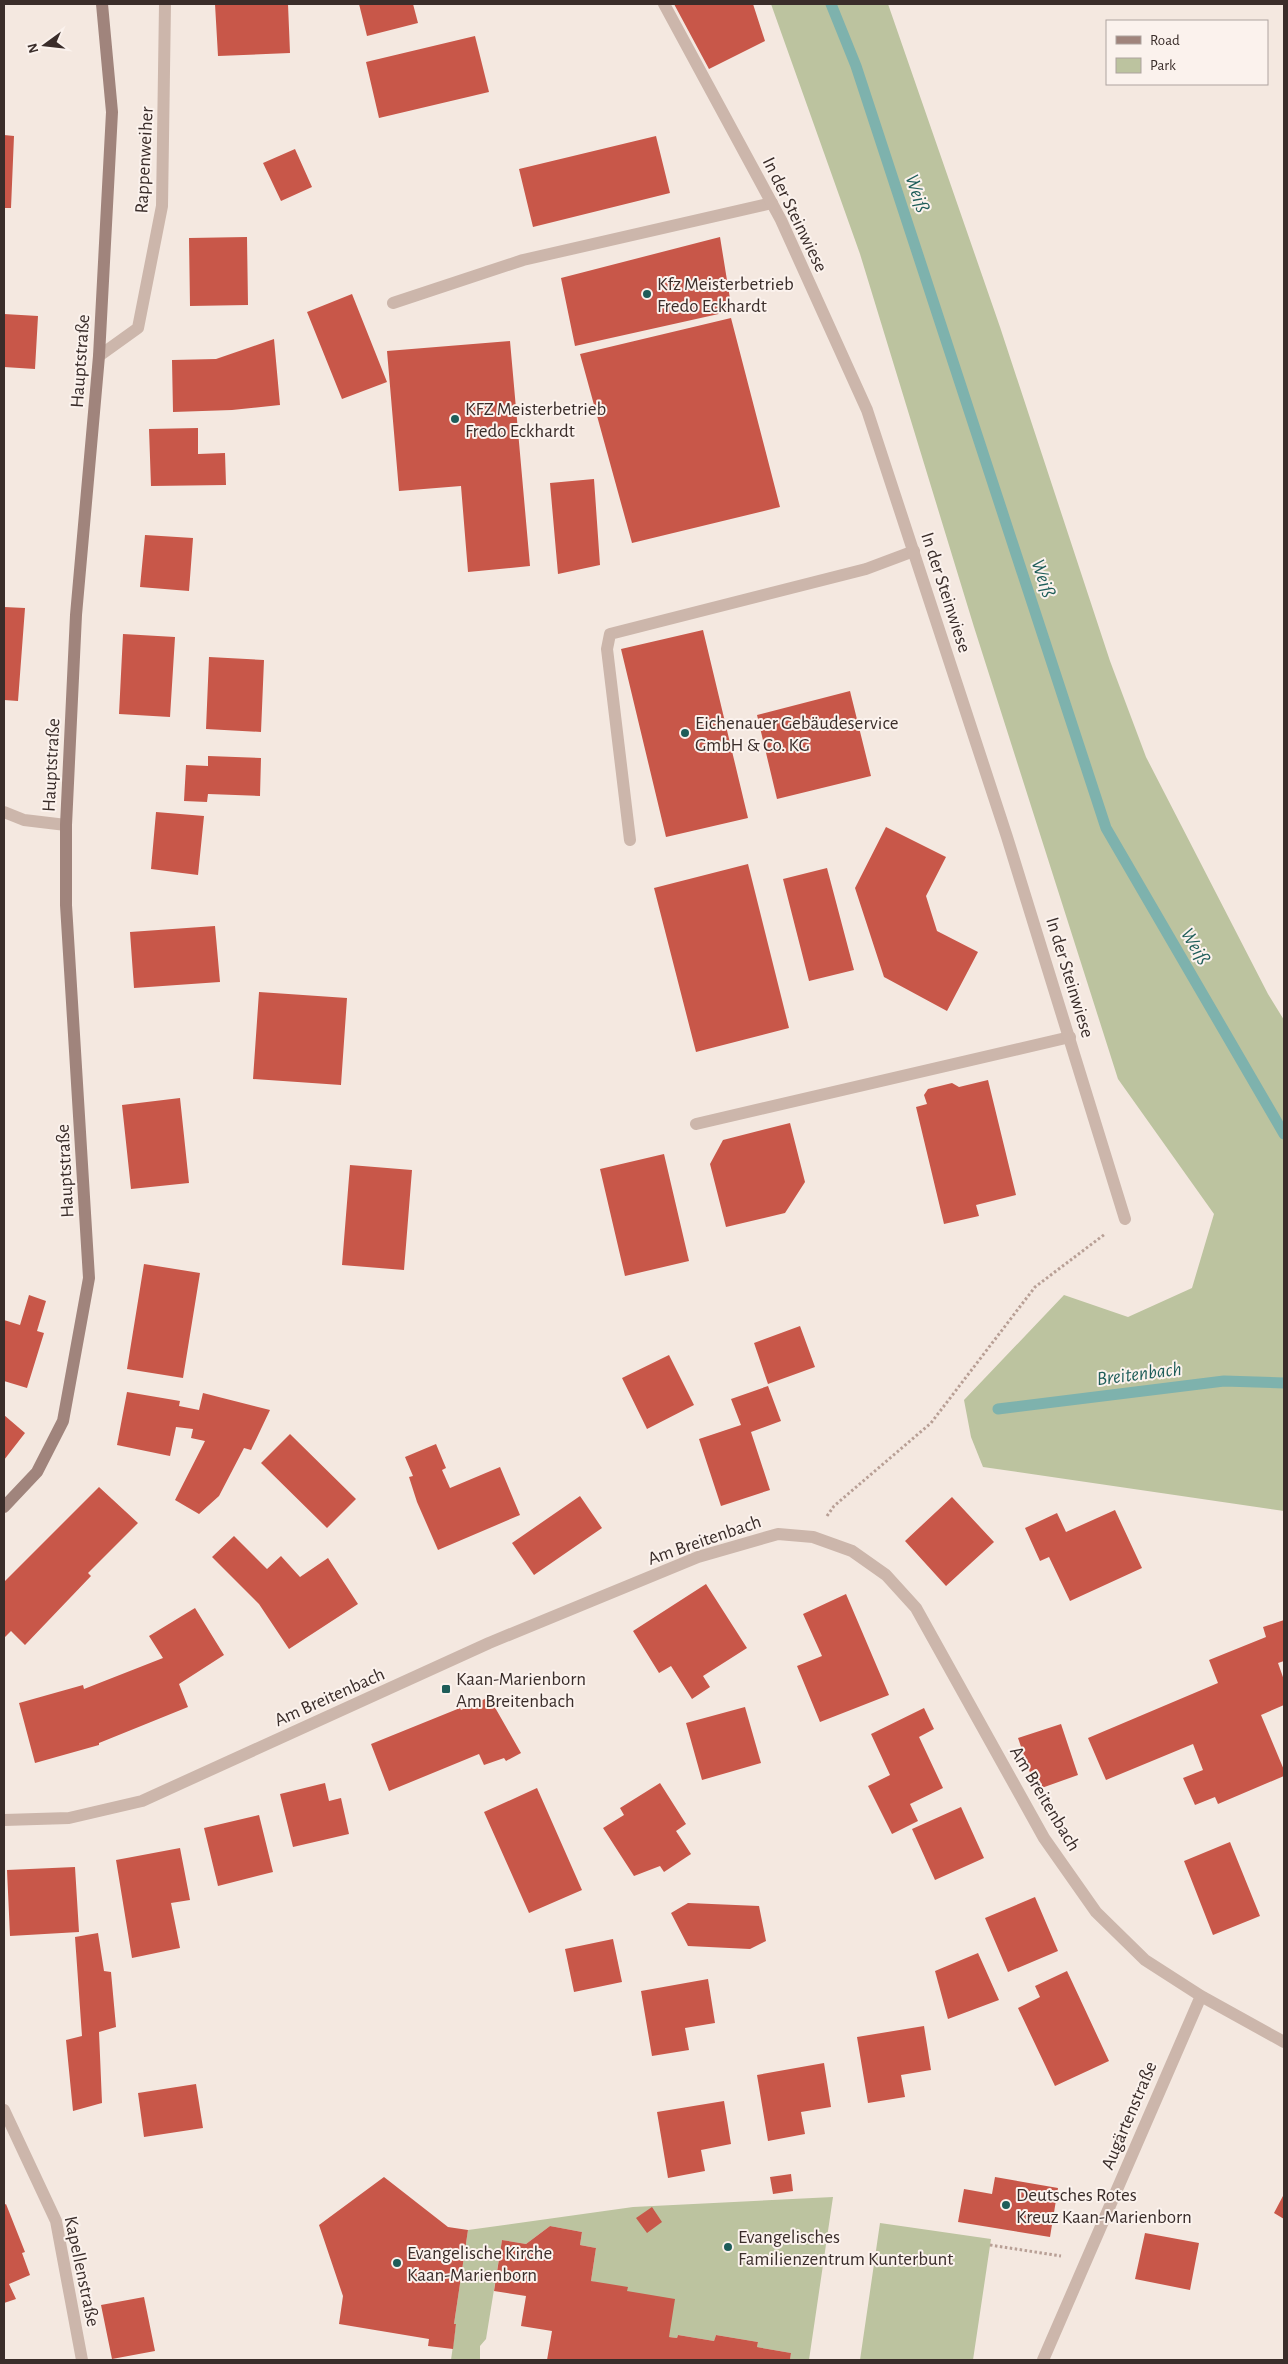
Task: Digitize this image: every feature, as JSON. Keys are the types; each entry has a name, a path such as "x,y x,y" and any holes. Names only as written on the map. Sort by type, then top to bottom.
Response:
{"main road":[{"name":"Hauptstraße","path":"4,1508 36,1472 63,1421 89,1278 66,905 66,825 76,615 99,356 112,112 102,4"}],"street":[{"name":"Rappenweiher","path":"99,356 138,328 162,206 165,4"},
{"name":"In der Steinwiese","path":"664,4 772,203 867,410 1070,1037 1125,1219"},
{"path":"393,303 523,260 772,203"},
{"path":"630,840 607,649 610,634 866,569 914,551"},
{"path":"4,812 24,820 66,825"},
{"path":"696,1124 1070,1037"},
{"name":"Am Breitenbach","path":"4,1820 69,1818 142,1801 489,1643 698,1557 778,1534 813,1537 852,1551 886,1575 916,1608 1044,1838 1096,1912 1145,1960 1201,1996 1284,2042"},
{"name":"Augärtenstraße","path":"1043,2360 1201,1996"},
{"name":"Kapellenstraße","path":"4,2110 56,2221 82,2360"}],"path":[{"path":"813,1537 834,1506 931,1422 1035,1287 1125,1219"},
{"path":"990,2245 1086,2260"}],"green space":[{"path":"771,4 888,4 1000,327 1110,661 1146,757 1268,994 1284,1020 1284,1511 983,1467 971,1437 964,1400 1064,1295 1128,1317 1192,1288 1214,1214 1118,1079 974,627 860,254"},
{"name":"Evangelisches Familienzentrum Kunterbunt","path":"833,2197 809,2360 790,2360 791,2353 757,2347 758,2342 716,2335 714,2341 678,2335 677,2338 669,2337 627,2291 591,2281 596,2248 580,2245 582,2232 550,2226 526,2244 502,2240 486,2339 480,2346 480,2360 451,2360 456,2324 454,2324 468,2230 633,2207"},
{"path":"880,2223 991,2239 973,2360 860,2360"}],"building":[{"path":"215,4 288,4 290,53 218,56"},
{"path":"359,4 413,4 418,23 367,36"},
{"path":"674,4 753,4 765,41 709,69"},
{"path":"475,36 489,92 379,118 366,62"},
{"path":"4,135 14,136 11,208 4,208"},
{"path":"656,136 670,193 533,227 519,169"},
{"path":"295,149 312,187 281,201 263,163"},
{"path":"247,237 248,305 190,306 189,238"},
{"name":"Kfz Meisterbetrieb Fredo Eckhardt","path":"720,237 732,311 575,346 561,278"},
{"path":"352,294 387,382 342,399 307,312"},
{"path":"4,314 38,316 35,369 4,367"},
{"path":"731,318 780,507 632,543 580,354"},
{"path":"274,339 280,405 232,410 173,412 172,360 216,359"},
{"name":"KFZ Meisterbetrieb Fredo Eckhardt","path":"510,341 530,566 468,572 461,486 399,491 387,351"},
{"path":"198,428 198,454 225,453 226,485 151,486 149,429"},
{"path":"594,479 600,565 558,574 550,483"},
{"path":"145,535 193,538 189,591 140,587"},
{"path":"4,607 25,608 18,701 4,700"},
{"name":"Eichenauer Gebäudeservice GmbH & Co. KG","path":"703,630 748,818 666,837 621,649"},
{"path":"123,634 175,637 170,717 119,714"},
{"path":"209,657 264,660 261,732 206,729"},
{"name":"Eichenauer Gebäudeservice GmbH & Co. KG","path":"850,691 871,776 777,799 757,715"},
{"path":"208,756 261,758 260,796 208,794 207,802 184,801 186,765 208,766"},
{"path":"156,812 204,816 198,875 151,869"},
{"path":"886,827 946,857 926,896 937,931 978,952 947,1011 884,977 855,888"},
{"path":"748,864 789,1028 696,1052 654,888"},
{"path":"827,868 854,970 809,981 783,879"},
{"path":"215,926 220,982 134,988 130,932"},
{"path":"259,992 347,998 341,1085 253,1079"},
{"path":"988,1080 1016,1195 976,1205 979,1216 944,1224 916,1107 927,1104 924,1095 928,1089 952,1083 959,1087"},
{"path":"180,1098 189,1183 131,1189 122,1105"},
{"path":"790,1123 805,1182 785,1213 726,1227 710,1164 723,1140"},
{"path":"664,1154 689,1261 625,1276 600,1169"},
{"path":"350,1165 412,1170 404,1270 342,1265"},
{"path":"144,1264 200,1273 183,1378 127,1369"},
{"path":"29,1295 46,1301 37,1331 44,1333 27,1388 4,1381 4,1320 20,1325"},
{"path":"800,1326 815,1367 768,1384 754,1343"},
{"path":"669,1355 694,1405 647,1429 622,1378"},
{"path":"768,1386 781,1421 751,1432 770,1490 721,1506 699,1439 741,1425 731,1399"},
{"path":"127,1392 180,1401 179,1406 199,1410 203,1393 270,1410 251,1450 244,1448 219,1496 199,1514 175,1500 205,1441 191,1438 193,1429 176,1427 170,1456 117,1445"},
{"path":"4,1415 25,1433 4,1460"},
{"path":"290,1434 356,1499 327,1528 261,1463"},
{"path":"436,1444 446,1468 442,1470 450,1488 500,1467 520,1515 438,1550 417,1502 409,1477 413,1476 405,1457"},
{"path":"99,1487 138,1523 88,1573 91,1576 25,1645 11,1631 4,1638 4,1582"},
{"path":"580,1496 602,1528 534,1575 512,1543"},
{"path":"952,1497 994,1542 946,1586 905,1541"},
{"path":"1115,1510 1142,1568 1070,1601 1049,1557 1040,1561 1025,1528 1057,1513 1066,1532"},
{"path":"234,1536 267,1569 281,1556 300,1577 328,1558 358,1604 289,1649 259,1604 212,1557"},
{"path":"706,1584 747,1648 703,1676 710,1687 692,1699 671,1666 659,1673 633,1631"},
{"path":"846,1594 889,1695 820,1722 797,1666 822,1656 803,1614"},
{"path":"195,1608 224,1655 179,1684 188,1707 99,1743 99,1745 35,1763 19,1703 83,1685 84,1689 163,1658 149,1636"},
{"path":"1284,1620 1284,1661 1278,1663 1284,1680 1284,1705 1261,1715 1284,1770 1284,1776 1218,1804 1215,1797 1195,1805 1183,1778 1203,1770 1193,1744 1106,1780 1088,1738 1218,1683 1209,1660 1266,1637 1263,1627"},
{"path":"489,1697 521,1753 506,1761 504,1758 484,1765 479,1754 389,1791 371,1744 460,1708 461,1710"},
{"path":"745,1707 761,1763 702,1780 686,1723"},
{"path":"924,1708 934,1729 919,1737 943,1788 910,1804 918,1821 892,1834 868,1786 890,1775 871,1734"},
{"path":"1061,1724 1078,1775 1036,1790 1018,1738"},
{"path":"325,1783 329,1801 341,1798 349,1834 293,1847 280,1794"},
{"path":"660,1783 686,1824 676,1831 691,1854 664,1872 660,1866 634,1876 603,1828 624,1815 620,1808"},
{"path":"537,1788 582,1890 529,1913 484,1812"},
{"path":"961,1807 984,1858 935,1880 912,1829"},
{"path":"259,1815 273,1872 218,1886 204,1828"},
{"path":"1230,1842 1260,1916 1213,1935 1184,1861"},
{"path":"180,1848 190,1900 171,1903 180,1948 132,1958 116,1860"},
{"path":"75,1867 79,1932 10,1936 7,1870"},
{"path":"1035,1897 1058,1951 1008,1972 985,1918"},
{"path":"688,1903 759,1906 766,1941 750,1949 688,1946 671,1913"},
{"path":"98,1933 104,1971 111,1972 116,2027 99,2032 102,2103 73,2111 66,2040 82,2036 75,1937"},
{"path":"613,1939 622,1982 574,1992 565,1949"},
{"path":"978,1953 999,2000 948,2019 935,1971"},
{"path":"1067,1971 1109,2061 1055,2086 1018,2008 1040,1997 1035,1986"},
{"path":"708,1979 715,2023 685,2028 689,2050 652,2056 641,1991"},
{"path":"924,2026 931,2070 901,2075 905,2097 868,2103 857,2037"},
{"path":"824,2063 831,2107 801,2112 805,2134 768,2141 757,2075"},
{"path":"196,2084 203,2128 144,2137 138,2093"},
{"path":"724,2101 731,2144 701,2150 705,2171 668,2178 657,2112"},
{"path":"791,2174 793,2191 773,2194 770,2177"},
{"name":"Evangelische Kirche Kaan-Marienborn","path":"384,2177 448,2227 468,2230 454,2324 456,2324 453,2349 428,2346 429,2339 339,2324 343,2296 319,2225"},
{"path":"995,2177 1058,2188 1050,2237 958,2222 964,2189 992,2194"},
{"path":"1284,2194 1284,2219 1274,2213"},
{"path":"6,2204 25,2252 22,2253 30,2275 9,2284 16,2299 4,2303 4,2205"},
{"path":"652,2207 662,2222 647,2233 636,2218"},
{"path":"550,2226 582,2232 580,2245 596,2248 591,2281 628,2287 627,2291 675,2299 669,2337 677,2338 678,2335 714,2341 716,2335 758,2342 757,2347 791,2353 790,2360 547,2360 552,2331 521,2326 526,2296 494,2291 502,2240 526,2244"},
{"path":"1145,2233 1199,2243 1190,2290 1135,2279"},
{"path":"144,2297 155,2351 112,2359 101,2305"}],"waterway":[{"name":"Weiß","path":"831,4 856,66 1106,828 1284,1134"},
{"name":"Breitenbach","path":"998,1409 1224,1381 1284,1383"}],"place":[{"name":"Kfz Meisterbetrieb Fredo Eckhardt","path":"647,294"},
{"name":"KFZ Meisterbetrieb Fredo Eckhardt","path":"455,419"},
{"name":"Eichenauer Gebäudeservice GmbH & Co. KG","path":"685,733"},
{"name":"Kaan-Marienborn Am Breitenbach","path":"446,1689"},
{"name":"Deutsches Rotes Kreuz Kaan-Marienborn","path":"1006,2205"},
{"name":"Evangelisches Familienzentrum Kunterbunt","path":"728,2247"},
{"name":"Evangelische Kirche Kaan-Marienborn","path":"397,2263"}]}
